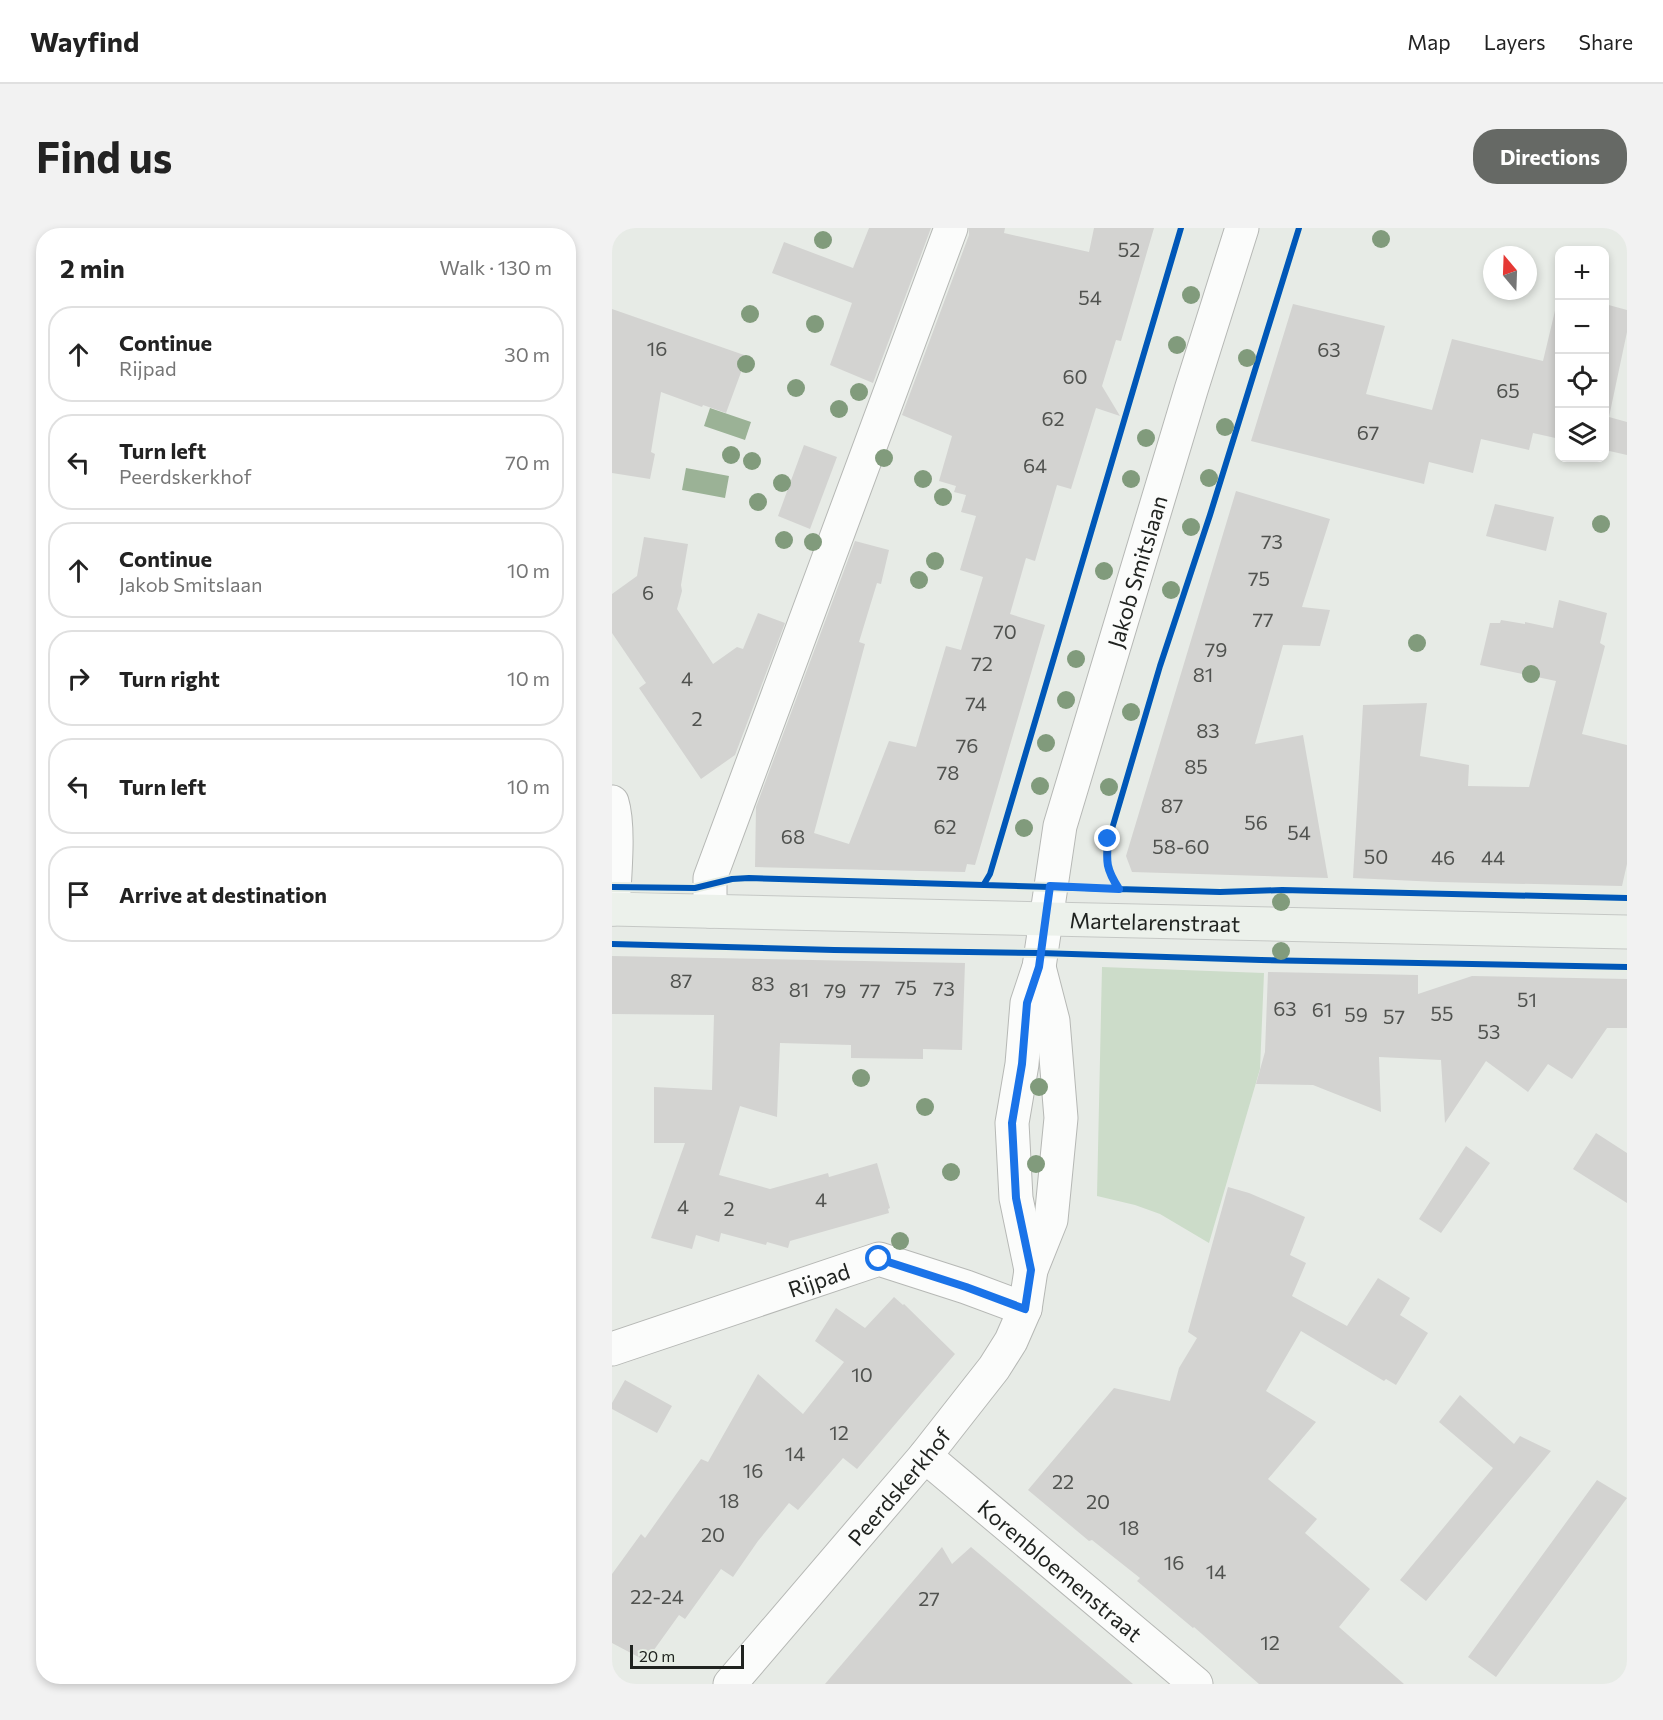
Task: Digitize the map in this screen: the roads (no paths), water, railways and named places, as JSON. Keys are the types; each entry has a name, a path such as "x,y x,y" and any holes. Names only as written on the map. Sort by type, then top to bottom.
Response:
{"main road":[{"name":"Martelarenstraat","path":"613,909 1627,932"}],"street":[{"path":"710,911 711,878 951,228"},
{"name":"Jakob Smitslaan","path":"1046,920 1060,826 1242,228"},
{"path":"612,801 616,838 613,909"},
{"name":"Peerdskerkhof","path":"1031,1270 1016,1198 1012,1123 1022,1064 1027,1003 1039,967 1046,920"},
{"name":"Peerdskerkhof","path":"730,1684 925,1456 994,1368 1011,1341 1025,1309 1031,1270 1051,1220 1061,1118 1053,1021 1039,967"},
{"name":"Rijpad","path":"612,1349 879,1259 1025,1309"},
{"name":"Korenbloemenstraat","path":"925,1456 1196,1684"}]}
